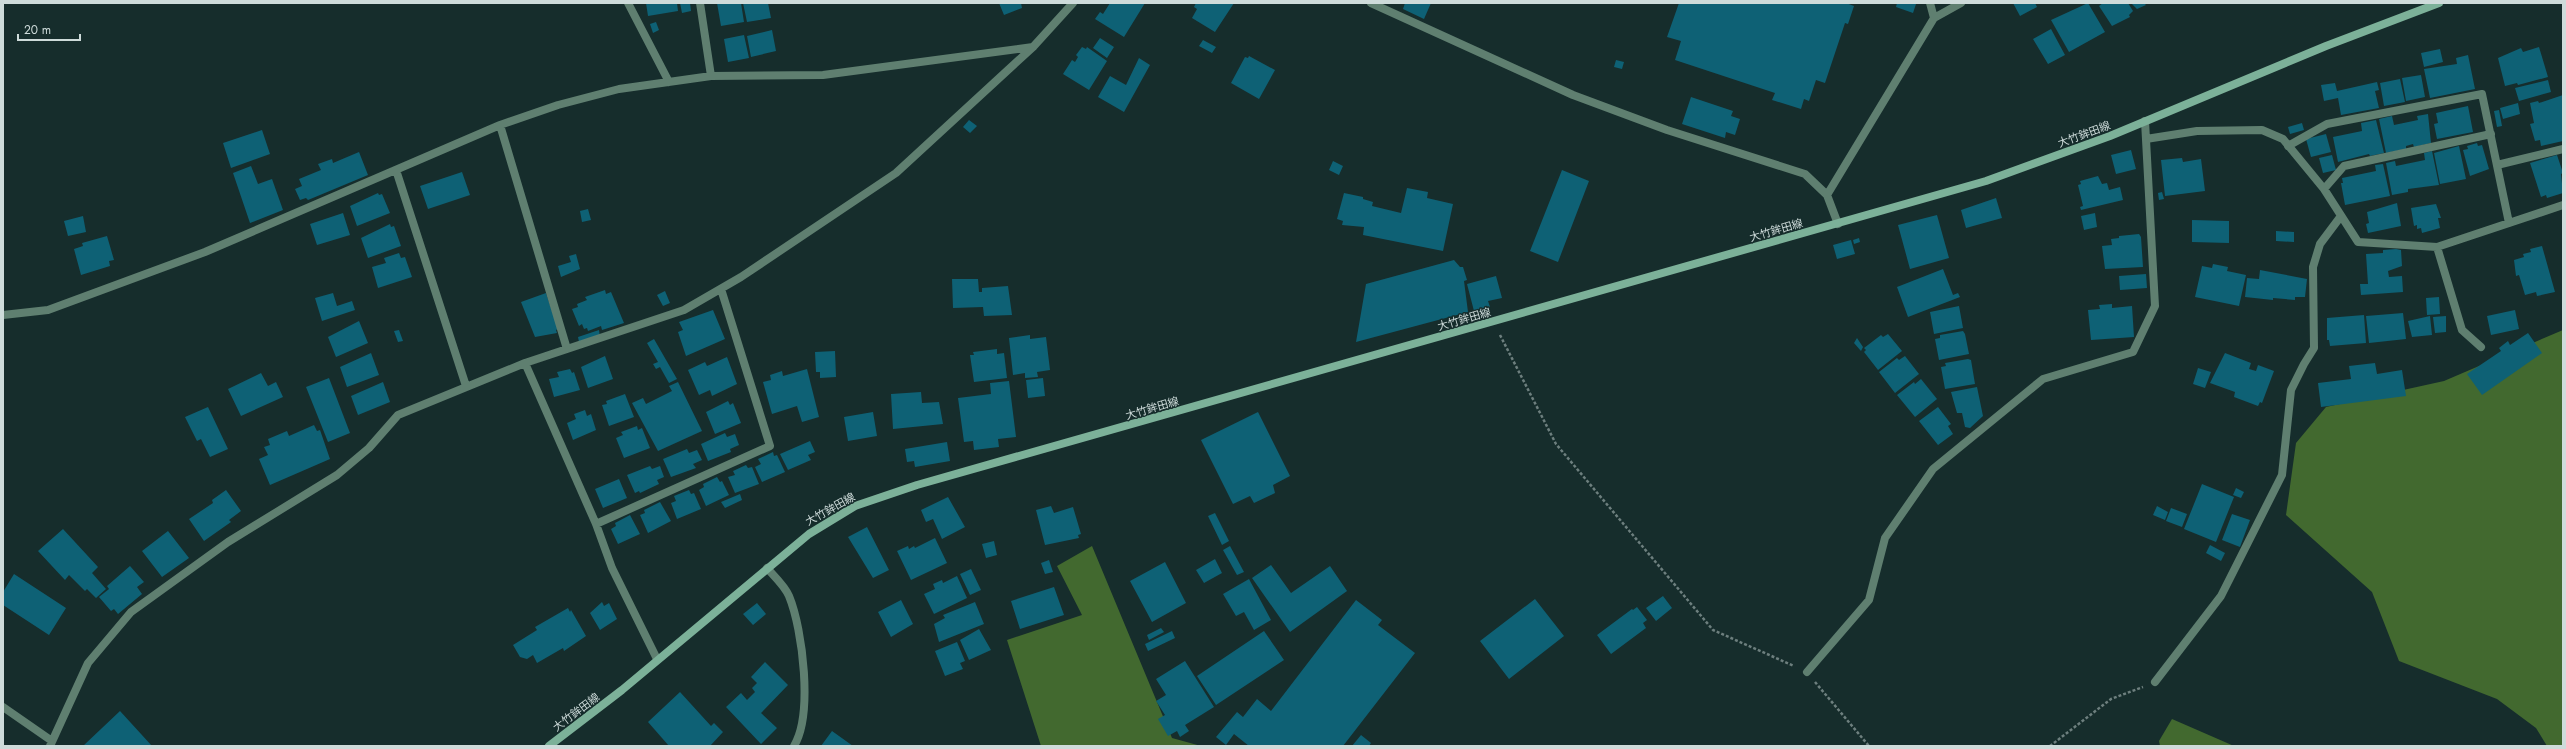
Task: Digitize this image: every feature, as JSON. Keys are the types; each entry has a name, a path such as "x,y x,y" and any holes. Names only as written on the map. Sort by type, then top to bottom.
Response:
{"main road":[{"name":"大竹鉾田線","path":"549,746 622,690 808,534 855,506 917,485 1986,181 2145,121 2326,46 2439,3"}],"street":[{"path":"628,3 670,82"},
{"path":"700,3 711,76"},
{"path":"3,707 51,744 88,663 131,612 228,542 337,475 369,448 398,415 525,363 684,310 721,289 896,173 1033,47 1073,3"},
{"path":"1371,3 1573,95 1668,130 1805,174 1827,195 1838,224"},
{"path":"1930,3 1934,18"},
{"path":"1827,195 1934,18 1961,3"},
{"path":"3,315 48,310 197,255 500,125 558,105 619,89 711,76 823,75 1033,47"},
{"path":"2288,146 2327,124 2482,94 2509,223"},
{"path":"1807,672 1869,600 1885,538 1933,469 2042,379 2133,352 2156,306 2145,121"},
{"path":"500,125 567,349"},
{"path":"2146,139 2197,131 2262,130 2283,139 2324,189 2358,242 2437,246 2563,205"},
{"path":"2324,189 2344,166 2491,134"},
{"path":"2497,165 2563,149"},
{"path":"396,170 466,386"},
{"path":"2155,682 2221,596 2282,475 2292,390 2304,364 2314,348 2313,267 2320,244 2341,216"},
{"path":"2437,246 2462,330 2481,347"},
{"path":"596,524 770,446 721,289"},
{"path":"525,363 596,524 612,568 658,659"},
{"path":"767,568 789,596 800,639 806,694 799,737 794,746"}],"path":[{"path":"1493,322 1556,444 1713,630 1807,672 1869,746"},
{"path":"2050,746 2111,699 2155,682"}],"green space":[{"path":"2563,330 2563,746 2547,746 2536,728 2497,699 2399,661 2372,592 2286,515 2296,443 2326,407 2444,381"},
{"path":"1092,546 1172,738 1201,746 1041,746 1007,640 1082,615 1057,566"},
{"path":"2172,719 2234,746 2160,746 2159,741"}],"building":[{"path":"646,3 677,3 678,11 648,16"},
{"path":"680,3 690,3 691,11 682,13"},
{"path":"717,3 741,3 744,22 721,26"},
{"path":"743,3 768,3 771,18 747,22"},
{"path":"999,3 1021,3 1022,8 1004,15"},
{"path":"1110,3 1145,3 1124,37 1095,19 1100,12 1103,14"},
{"path":"1196,3 1234,3 1215,32 1192,18 1197,9 1194,7"},
{"path":"1405,3 1431,3 1424,19 1403,9"},
{"path":"1679,3 1846,3 1854,6 1848,24 1845,23 1825,83 1816,80 1809,101 1804,99 1801,109 1772,100 1775,93 1675,60 1681,41 1667,37"},
{"path":"1897,3 1916,4 1913,13 1896,7"},
{"path":"2013,3 2035,3 2037,7 2020,16"},
{"path":"2088,3 2105,32 2069,52 2051,20"},
{"path":"2103,3 2128,3 2133,11 2129,15 2130,17 2112,26 2099,6"},
{"path":"2131,3 2144,3 2146,5 2137,9"},
{"path":"656,22 659,30 653,33 650,24"},
{"path":"2051,29 2065,55 2048,64 2033,39"},
{"path":"772,30 776,51 751,57 747,36"},
{"path":"744,35 749,58 728,62 724,39"},
{"path":"1100,38 1114,47 1107,58 1093,48"},
{"path":"1203,40 1216,47 1212,53 1199,46"},
{"path":"1082,47 1086,49 1087,47 1107,61 1089,90 1063,74 1072,60 1075,62 1078,57 1076,55"},
{"path":"2539,47 2548,77 2518,85 2517,83 2505,86 2498,58 2521,48 2523,52"},
{"path":"2440,49 2443,62 2424,67 2421,53"},
{"path":"2468,55 2475,89 2430,98 2424,69 2457,64 2456,58"},
{"path":"1249,56 1275,70 1259,99 1231,83 1245,57 1248,58"},
{"path":"1139,58 1150,65 1124,112 1098,97 1110,76 1126,85"},
{"path":"1616,60 1624,62 1622,69 1614,67"},
{"path":"2421,75 2425,97 2406,101 2402,78"},
{"path":"2400,79 2405,102 2384,106 2380,83"},
{"path":"2548,80 2551,92 2519,101 2515,88"},
{"path":"2377,82 2379,90 2375,91 2379,108 2341,115 2338,98 2324,101 2321,85 2335,83 2337,91"},
{"path":"2563,95 2563,141 2541,146 2540,140 2535,141 2530,124 2534,123 2530,103 2538,101 2539,103"},
{"path":"1691,97 1733,111 1731,116 1740,119 1735,135 1726,132 1725,138 1682,124"},
{"path":"2518,103 2520,114 2503,119 2500,108"},
{"path":"2468,106 2473,132 2437,139 2434,124 2438,123 2436,113"},
{"path":"2499,110 2502,126 2497,127 2494,111"},
{"path":"2428,114 2431,143 2414,147 2413,144 2406,146 2406,149 2386,153 2379,119 2392,116 2394,125 2418,120 2417,116"},
{"path":"969,120 977,126 970,133 963,127"},
{"path":"2376,120 2384,153 2370,156 2369,154 2338,162 2333,137 2362,131 2361,123"},
{"path":"2302,123 2304,130 2290,134 2288,127"},
{"path":"262,130 270,154 231,168 223,143"},
{"path":"2326,134 2331,152 2311,157 2306,139"},
{"path":"2477,143 2478,146 2482,145 2489,169 2470,176 2463,150 2468,149 2467,146"},
{"path":"2459,146 2466,179 2440,184 2434,153"},
{"path":"2131,150 2136,169 2116,174 2111,155"},
{"path":"2432,151 2439,185 2408,189 2408,192 2392,195 2386,163 2395,161 2396,166 2425,160 2424,153"},
{"path":"359,152 368,175 308,200 306,198 300,200 295,189 302,186 299,179 321,170 318,164 332,159 333,163"},
{"path":"2332,155 2336,170 2323,173 2319,158"},
{"path":"2557,155 2563,173 2561,174 2563,193 2547,198 2546,195 2541,197 2530,163"},
{"path":"2182,158 2183,162 2201,159 2205,191 2165,196 2161,160"},
{"path":"1333,161 1343,166 1339,175 1329,170"},
{"path":"2383,164 2390,196 2345,205 2341,183 2343,183 2342,178 2376,171 2375,165"},
{"path":"251,166 258,184 272,179 283,210 250,223 233,173"},
{"path":"1562,170 1589,181 1558,262 1530,251"},
{"path":"462,172 470,195 428,209 420,186"},
{"path":"2098,176 2102,184 2107,183 2109,190 2120,187 2123,200 2081,210 2080,207 2083,206 2078,185 2081,184 2080,181"},
{"path":"1407,188 1428,192 1427,198 1453,204 1443,251 1363,235 1364,227 1342,225 1343,221 1337,219 1344,193 1363,197 1363,199 1373,202 1372,206 1401,213"},
{"path":"2162,192 2164,199 2159,200 2158,193"},
{"path":"378,193 379,195 382,194 390,213 357,226 350,206"},
{"path":"1996,198 2002,218 1966,228 1961,210"},
{"path":"2397,203 2401,226 2368,233 2366,224 2369,223 2367,212"},
{"path":"2436,204 2441,218 2438,218 2440,228 2422,233 2421,228 2417,229 2417,225 2414,226 2411,208"},
{"path":"588,209 591,220 582,222 580,211"},
{"path":"343,213 350,235 317,245 310,224"},
{"path":"2095,213 2097,227 2084,230 2081,216"},
{"path":"1937,215 1949,258 1910,269 1898,225"},
{"path":"83,216 86,232 68,236 64,221"},
{"path":"2192,220 2229,221 2229,243 2192,242"},
{"path":"390,224 391,227 394,226 401,246 368,258 361,238"},
{"path":"2276,231 2294,232 2294,242 2276,241"},
{"path":"2139,234 2141,237 2143,267 2105,269 2102,246 2112,245 2111,239 2119,238 2119,236"},
{"path":"107,236 114,260 109,261 110,266 81,275 74,249 83,246 82,243"},
{"path":"1859,238 1860,242 1854,244 1853,240"},
{"path":"1851,240 1855,254 1837,259 1833,245"},
{"path":"2542,246 2555,292 2537,296 2536,292 2525,295 2519,275 2516,276 2514,260 2524,257 2523,254 2531,252 2530,249"},
{"path":"2383,250 2401,250 2402,266 2388,271 2389,277 2402,276 2403,292 2361,295 2360,284 2368,284 2366,254 2383,253"},
{"path":"399,253 401,258 405,257 412,277 378,288 372,267 386,263 384,258"},
{"path":"576,254 580,269 561,277 558,266 571,262 569,256"},
{"path":"1454,260 1460,267 1463,267 1467,280 1464,281 1468,312 1356,342 1366,284"},
{"path":"2213,264 2228,267 2227,271 2246,275 2239,306 2195,297 2202,266 2212,268"},
{"path":"1943,269 1953,295 1958,293 1960,297 1908,317 1897,287"},
{"path":"2260,270 2307,279 2305,297 2295,297 2295,300 2273,298 2273,300 2245,297 2247,278 2259,279"},
{"path":"2146,274 2147,288 2120,290 2119,276"},
{"path":"1496,276 1502,298 1488,301 1490,307 1474,311 1467,284"},
{"path":"952,279 978,279 979,292 982,292 982,288 1008,286 1012,315 984,316 983,307 953,308"},
{"path":"605,290 606,294 611,292 624,323 602,330 601,326 588,331 587,328 584,329 582,324 579,326 572,309 578,307 577,304 587,300 585,297"},
{"path":"665,291 670,303 663,306 657,295"},
{"path":"333,293 337,306 352,301 355,310 322,321 315,298"},
{"path":"546,293 558,329 556,330 557,333 535,337 521,302"},
{"path":"2439,297 2440,314 2427,315 2426,298"},
{"path":"2112,304 2112,308 2132,306 2134,337 2091,340 2088,310 2100,309 2099,305"},
{"path":"1959,306 1963,328 1934,334 1930,312"},
{"path":"713,310 725,339 686,356 678,332 683,330 679,322"},
{"path":"2515,310 2519,329 2491,335 2487,316"},
{"path":"2403,313 2406,339 2369,343 2366,316"},
{"path":"2364,315 2366,343 2330,346 2329,340 2327,340 2327,318"},
{"path":"2430,316 2432,335 2412,337 2408,321"},
{"path":"2446,316 2446,332 2435,333 2433,317"},
{"path":"359,321 368,343 336,357 328,337"},
{"path":"399,330 403,341 398,342 394,331"},
{"path":"599,330 600,337 579,342 578,337"},
{"path":"1963,331 1969,354 1939,360 1935,339 1940,338 1940,335"},
{"path":"2528,333 2542,353 2482,395 2467,374 2501,351 2499,348 2508,341 2510,345"},
{"path":"1888,334 1902,351 1878,370 1864,352 1866,350 1864,348 1881,335 1883,337"},
{"path":"1030,335 1030,339 1046,337 1050,370 1037,372 1038,377 1025,378 1025,373 1013,375 1009,338"},
{"path":"1857,338 1863,347 1861,351 1854,343"},
{"path":"654,339 677,379 669,383 660,367 656,369 653,364 658,362 647,343"},
{"path":"997,349 997,354 1004,353 1007,378 974,382 970,355 974,355 973,352"},
{"path":"835,351 836,377 820,378 820,372 816,372 815,352"},
{"path":"371,353 379,375 347,387 340,367"},
{"path":"2225,353 2251,363 2249,369 2256,371 2258,365 2274,371 2262,403 2260,402 2258,406 2234,397 2235,392 2210,383"},
{"path":"605,356 613,379 588,388 581,367"},
{"path":"1905,356 1919,374 1895,393 1879,372 1897,358 1899,360"},
{"path":"727,357 737,384 712,396 710,390 699,395 688,370 705,362 707,366"},
{"path":"1968,359 1971,360 1975,384 1945,389 1941,367 1946,366 1945,363"},
{"path":"2375,363 2377,374 2402,370 2406,396 2321,407 2318,383 2351,379 2349,366"},
{"path":"2198,368 2211,372 2205,388 2193,384"},
{"path":"570,369 572,373 574,372 580,390 554,397 549,379 559,377 557,372"},
{"path":"807,369 819,417 802,422 797,406 772,414 763,382 771,380 770,375 782,371 783,376"},
{"path":"261,373 268,386 276,382 283,397 241,416 228,389"},
{"path":"329,378 350,433 328,442 306,387"},
{"path":"1043,378 1045,396 1028,398 1026,380"},
{"path":"1921,379 1937,399 1915,417 1897,395 1914,382 1915,384"},
{"path":"1009,381 1016,437 998,439 999,447 974,450 973,441 964,442 958,398 991,394 990,383"},
{"path":"383,382 390,402 358,415 351,396"},
{"path":"678,382 702,431 658,451 632,403 643,398 646,404 672,391 669,386"},
{"path":"1977,387 1983,416 1970,428 1965,427 1962,413 1957,413 1951,392"},
{"path":"921,392 922,403 939,402 943,424 893,429 891,394"},
{"path":"625,394 634,417 609,426 602,405 607,404 606,401"},
{"path":"728,401 730,405 733,403 741,423 715,434 706,412"},
{"path":"208,407 228,449 210,457 201,439 197,441 185,417"},
{"path":"1938,407 1951,424 1948,426 1953,434 1938,445 1919,421"},
{"path":"585,410 587,416 591,414 596,430 573,440 567,423 576,419 574,414"},
{"path":"873,412 877,436 848,441 844,417"},
{"path":"1258,412 1290,476 1273,485 1275,493 1254,503 1250,496 1233,504 1201,440"},
{"path":"314,425 317,431 320,430 330,459 270,485 259,459 268,455 264,447 270,445 268,439 287,431 289,436"},
{"path":"637,426 638,430 642,428 650,448 624,458 616,438 623,435 621,432"},
{"path":"725,433 727,437 735,434 739,445 730,449 731,452 708,461 701,444"},
{"path":"810,441 815,452 808,455 811,460 788,470 780,454"},
{"path":"947,442 950,461 915,467 914,461 907,462 905,449"},
{"path":"687,449 689,453 697,450 702,460 693,464 696,468 671,477 663,459"},
{"path":"773,452 774,456 777,455 785,472 762,482 755,467 761,464 758,459"},
{"path":"746,465 748,468 752,467 759,484 735,493 728,477 735,475 733,471"},
{"path":"650,466 652,469 660,466 664,477 657,480 659,484 640,493 639,491 635,493 627,475"},
{"path":"717,477 720,482 722,481 729,495 706,506 699,490 704,487 703,484"},
{"path":"619,479 627,498 603,508 595,489"},
{"path":"2202,484 2234,497 2216,542 2184,529"},
{"path":"2236,488 2244,492 2241,498 2233,495"},
{"path":"226,490 241,511 229,520 231,522 204,541 189,519 213,503 212,500"},
{"path":"689,490 691,494 694,493 701,509 677,519 671,503 676,501 674,496"},
{"path":"740,494 742,500 725,508 721,502"},
{"path":"948,497 965,527 942,539 933,519 926,522 921,510"},
{"path":"660,502 671,521 648,533 640,515 645,513 644,510"},
{"path":"1051,506 1054,513 1073,507 1081,534 1078,535 1079,538 1045,545 1036,510"},
{"path":"2157,506 2168,512 2165,520 2153,515"},
{"path":"2171,508 2187,514 2182,527 2166,521"},
{"path":"1215,513 1229,541 1222,545 1208,516"},
{"path":"2232,514 2250,520 2240,547 2222,540"},
{"path":"630,515 640,534 618,544 611,529 616,526 615,523"},
{"path":"867,527 889,570 873,578 848,537"},
{"path":"63,529 98,567 92,573 106,589 96,598 87,589 85,591 69,575 65,580 38,551"},
{"path":"168,531 189,558 162,577 142,551"},
{"path":"935,538 947,563 911,580 897,551 908,546 909,549 914,546 915,548"},
{"path":"994,541 997,555 986,558 982,544"},
{"path":"2210,545 2225,553 2221,561 2206,553"},
{"path":"1230,546 1244,572 1237,575 1223,550"},
{"path":"1215,559 1222,573 1204,583 1196,570"},
{"path":"1049,560 1053,572 1045,574 1041,563"},
{"path":"1165,562 1186,603 1152,622 1130,581"},
{"path":"1271,565 1291,593 1330,566 1347,591 1290,632 1252,578"},
{"path":"130,566 144,582 137,587 142,594 118,614 114,609 111,611 99,597 109,589 107,586"},
{"path":"971,569 981,590 970,595 960,574"},
{"path":"14,574 66,608 49,635 3,605 3,592"},
{"path":"957,576 967,598 934,614 924,594 935,589 933,584 942,580 943,583"},
{"path":"1249,579 1271,620 1254,630 1244,612 1236,616 1223,594"},
{"path":"1054,587 1064,615 1020,629 1011,601"},
{"path":"1663,596 1672,608 1656,621 1646,608"},
{"path":"1535,599 1564,636 1509,679 1480,641"},
{"path":"901,600 913,624 891,637 878,612"},
{"path":"1356,600 1382,620 1378,625 1415,653 1343,746 1249,746 1234,734 1226,745 1216,737 1237,712 1243,717 1257,699 1271,711"},
{"path":"602,602 604,606 609,603 617,619 600,630 590,613"},
{"path":"975,602 984,624 939,642 934,624 945,618 943,615"},
{"path":"757,603 766,614 753,625 743,614"},
{"path":"1637,607 1647,620 1643,623 1646,628 1611,654 1597,635 1632,609 1633,610"},
{"path":"568,608 570,612 571,610 586,636 564,651 563,648 537,663 533,655 527,659 520,657 513,645 537,630 535,627"},
{"path":"1161,628 1164,632 1149,640 1147,635"},
{"path":"979,629 991,650 969,660 960,640"},
{"path":"1172,631 1175,638 1148,651 1145,644"},
{"path":"1264,631 1284,660 1216,705 1197,676"},
{"path":"957,642 965,661 960,663 963,669 945,676 935,651"},
{"path":"1185,661 1214,707 1185,725 1189,731 1180,737 1177,731 1168,736 1158,719 1165,715 1156,701 1166,695 1156,679"},
{"path":"765,662 788,685 761,713 777,728 761,744 726,707 741,693 747,700 755,692 752,688 757,683 751,677"},
{"path":"680,692 711,726 714,723 723,732 710,746 669,746 648,722"},
{"path":"120,711 152,746 83,746"},
{"path":"832,731 853,746 821,746"},
{"path":"1361,735 1371,743 1369,746 1352,746"}]}
